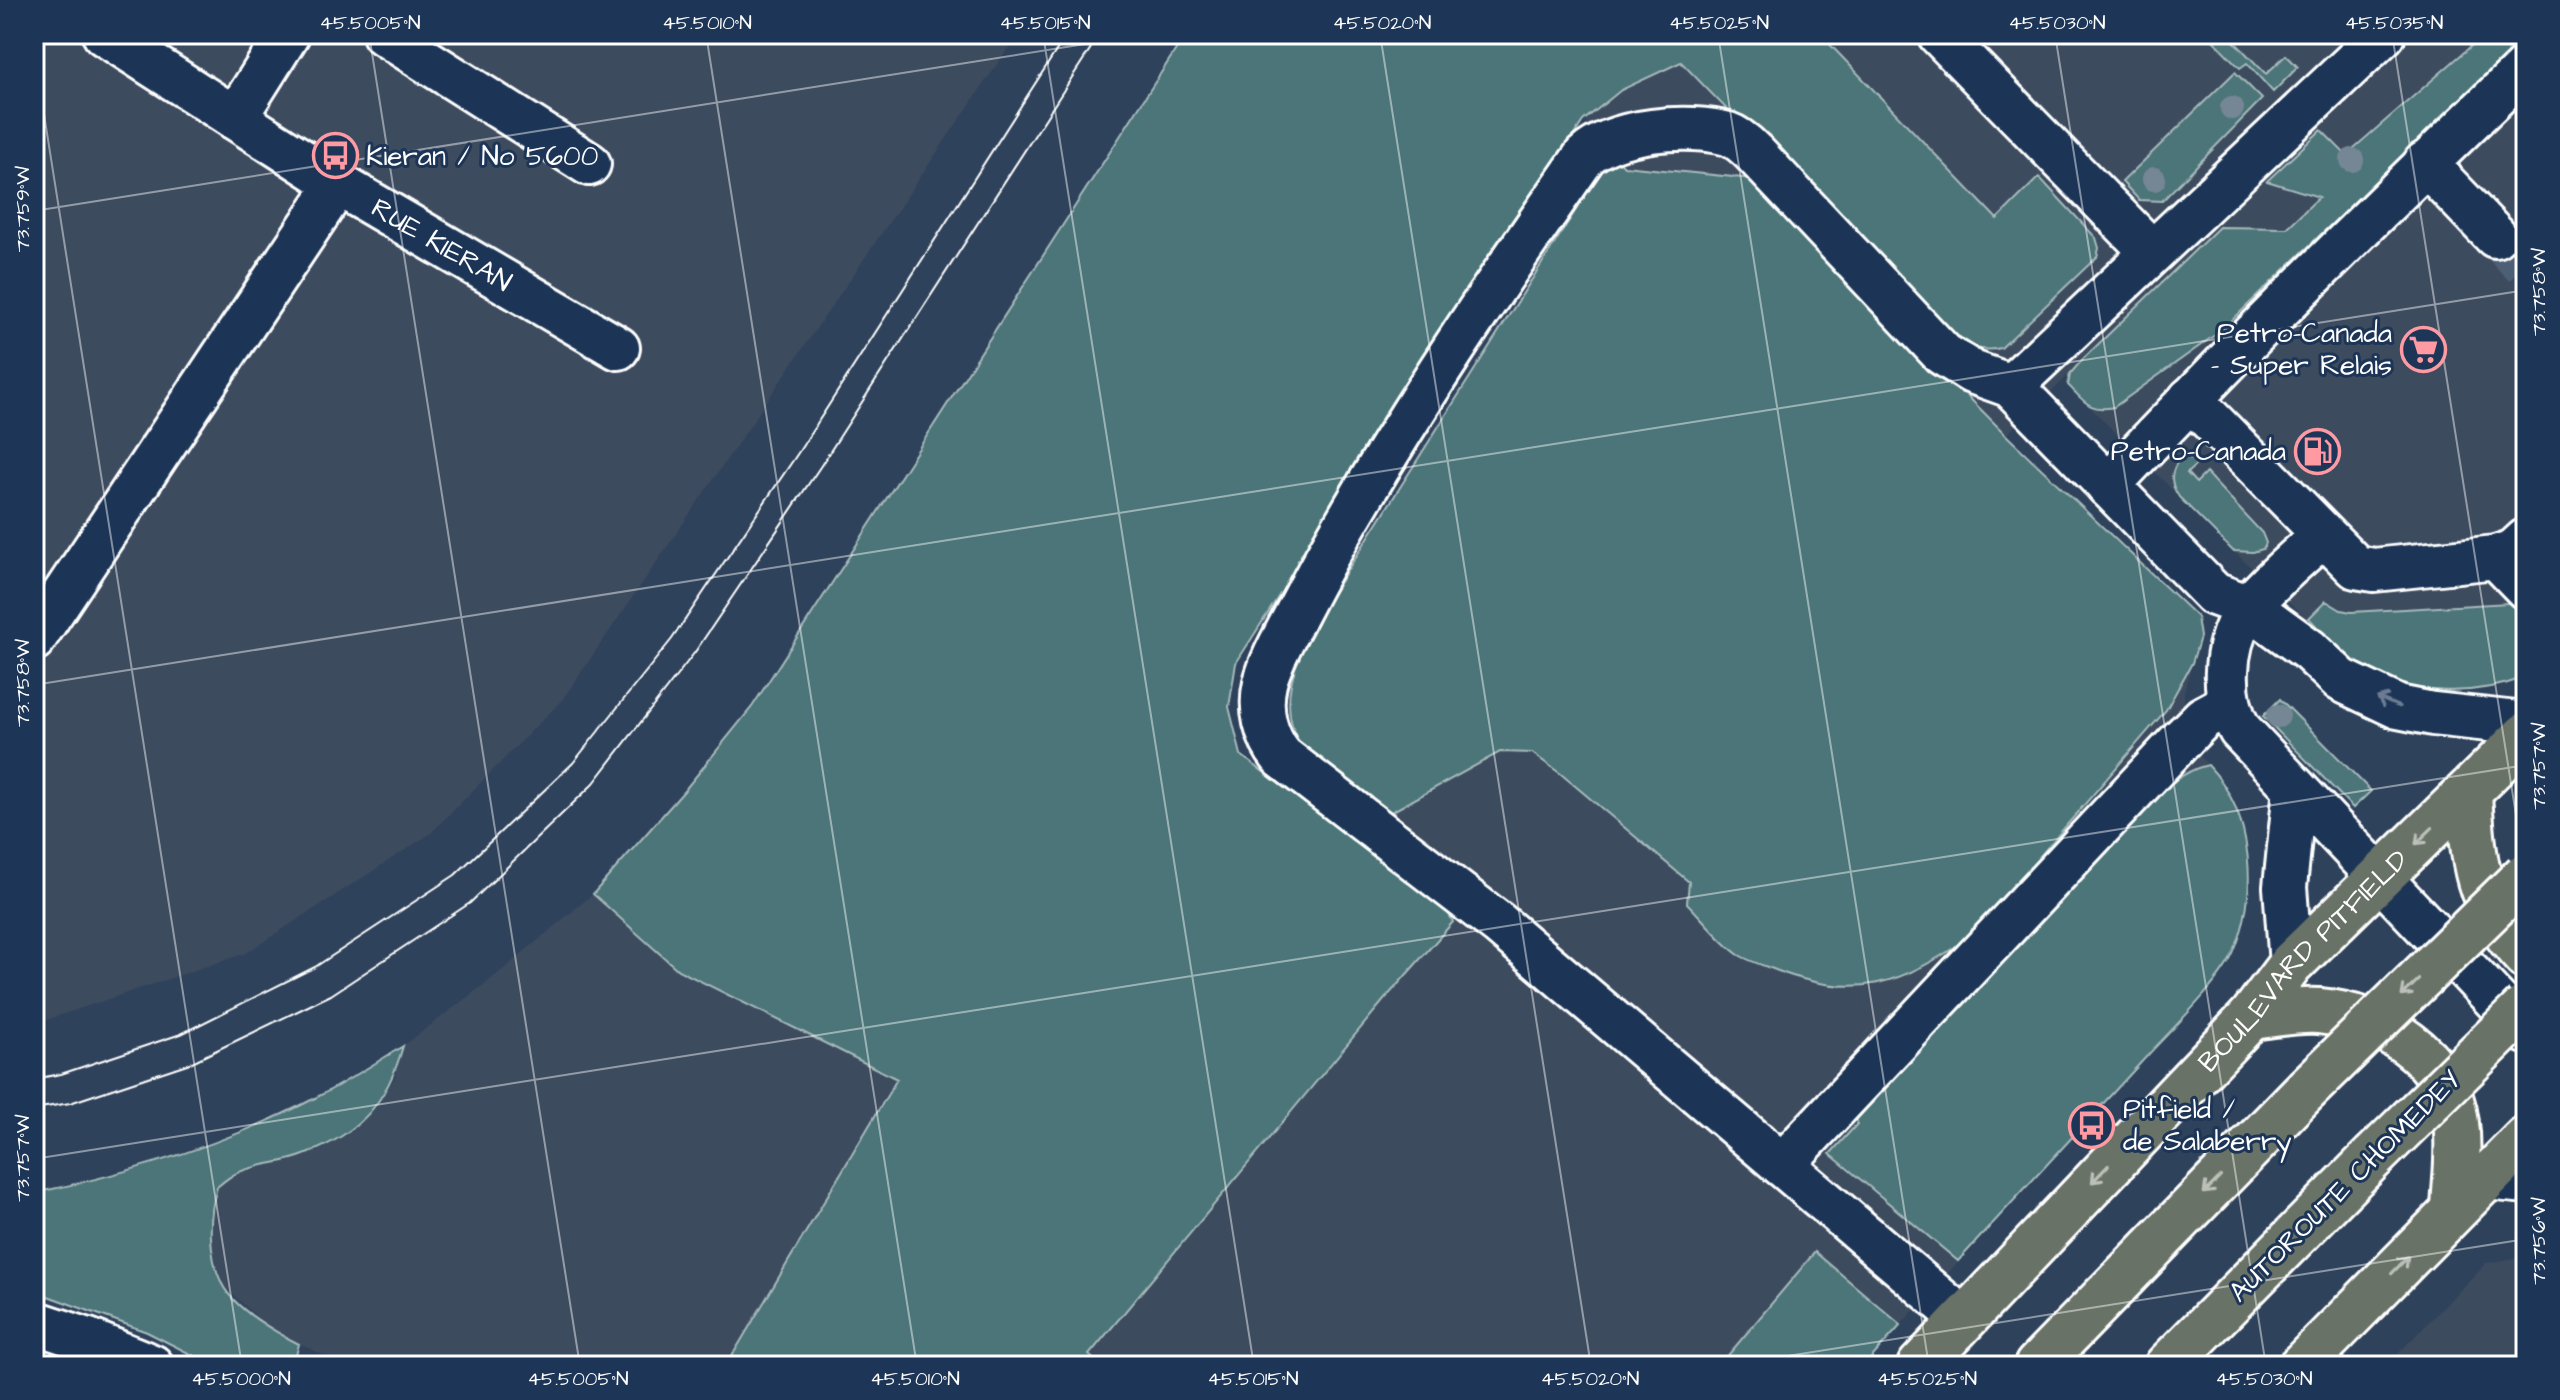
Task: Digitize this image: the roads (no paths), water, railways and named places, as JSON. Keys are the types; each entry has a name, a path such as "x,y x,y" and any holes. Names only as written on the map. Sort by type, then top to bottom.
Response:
{"main road":[{"name":"BOULEVARD PITFIELD","path":"1920,1366 1962,1318 2251,1017 2291,964 2526,735"},
{"path":"2469,793 2473,856 2479,881 2501,927 2526,957"},
{"path":"2037,1366 2306,1090 2526,875"},
{"name":"AUTOROUTE CHOMEDEY","path":"2167,1366 2526,1007"},
{"path":"2251,1017 2316,1010 2333,1013 2382,1027 2416,1049 2439,1075 2453,1110 2457,1138 2454,1210"},
{"path":"2301,1366 2454,1210 2506,1180 2526,1138"}],"street":[{"name":"RUE KIERAN","path":"104,34 338,184 618,348"},
{"path":"235,118 288,34"},
{"path":"384,34 589,164"},
{"path":"1939,34 2152,252"},
{"path":"2011,386 2384,34"},
{"path":"2108,486 2190,399 2526,67"},
{"path":"1962,1318 1499,924 1282,757 1264,721 1265,682 1277,651 1382,459 1487,295 1585,156 1596,145 1618,137 1678,129 1731,134 1753,152 1943,354 1972,372 2011,386 2214,594 2250,607 2309,650 2341,680 2398,707 2526,724"},
{"path":"2432,157 2502,230"},
{"path":"34,639 338,184"},
{"path":"2190,399 2349,562 2365,570 2511,548 2526,588"},
{"path":"2323,535 2250,607 2238,626 2230,655 2229,704 2240,730 2526,1032"},
{"path":"1782,1165 2185,736 2203,718 2229,704"},
{"path":"2291,964 2285,887 2295,788"},
{"path":"34,1322 152,1366"}],"tunnel":[{"path":"2495,236 2526,268"}],"tram line":[{"path":"34,1079 61,1074 181,1034 315,967 455,875 573,763 672,639 798,453 1067,34"},
{"path":"34,1109 70,1103 190,1063 331,995 470,903 594,783 695,652 820,467 1100,34"}],"place":[{"name":"Kieran / No 5600","path":"335,156"},
{"name":"Petro-Canada - Super Relais","path":"2423,349"},
{"name":"Petro-Canada","path":"2317,451"},
{"name":"Pitfield / de Salaberry","path":"2092,1125"}]}
